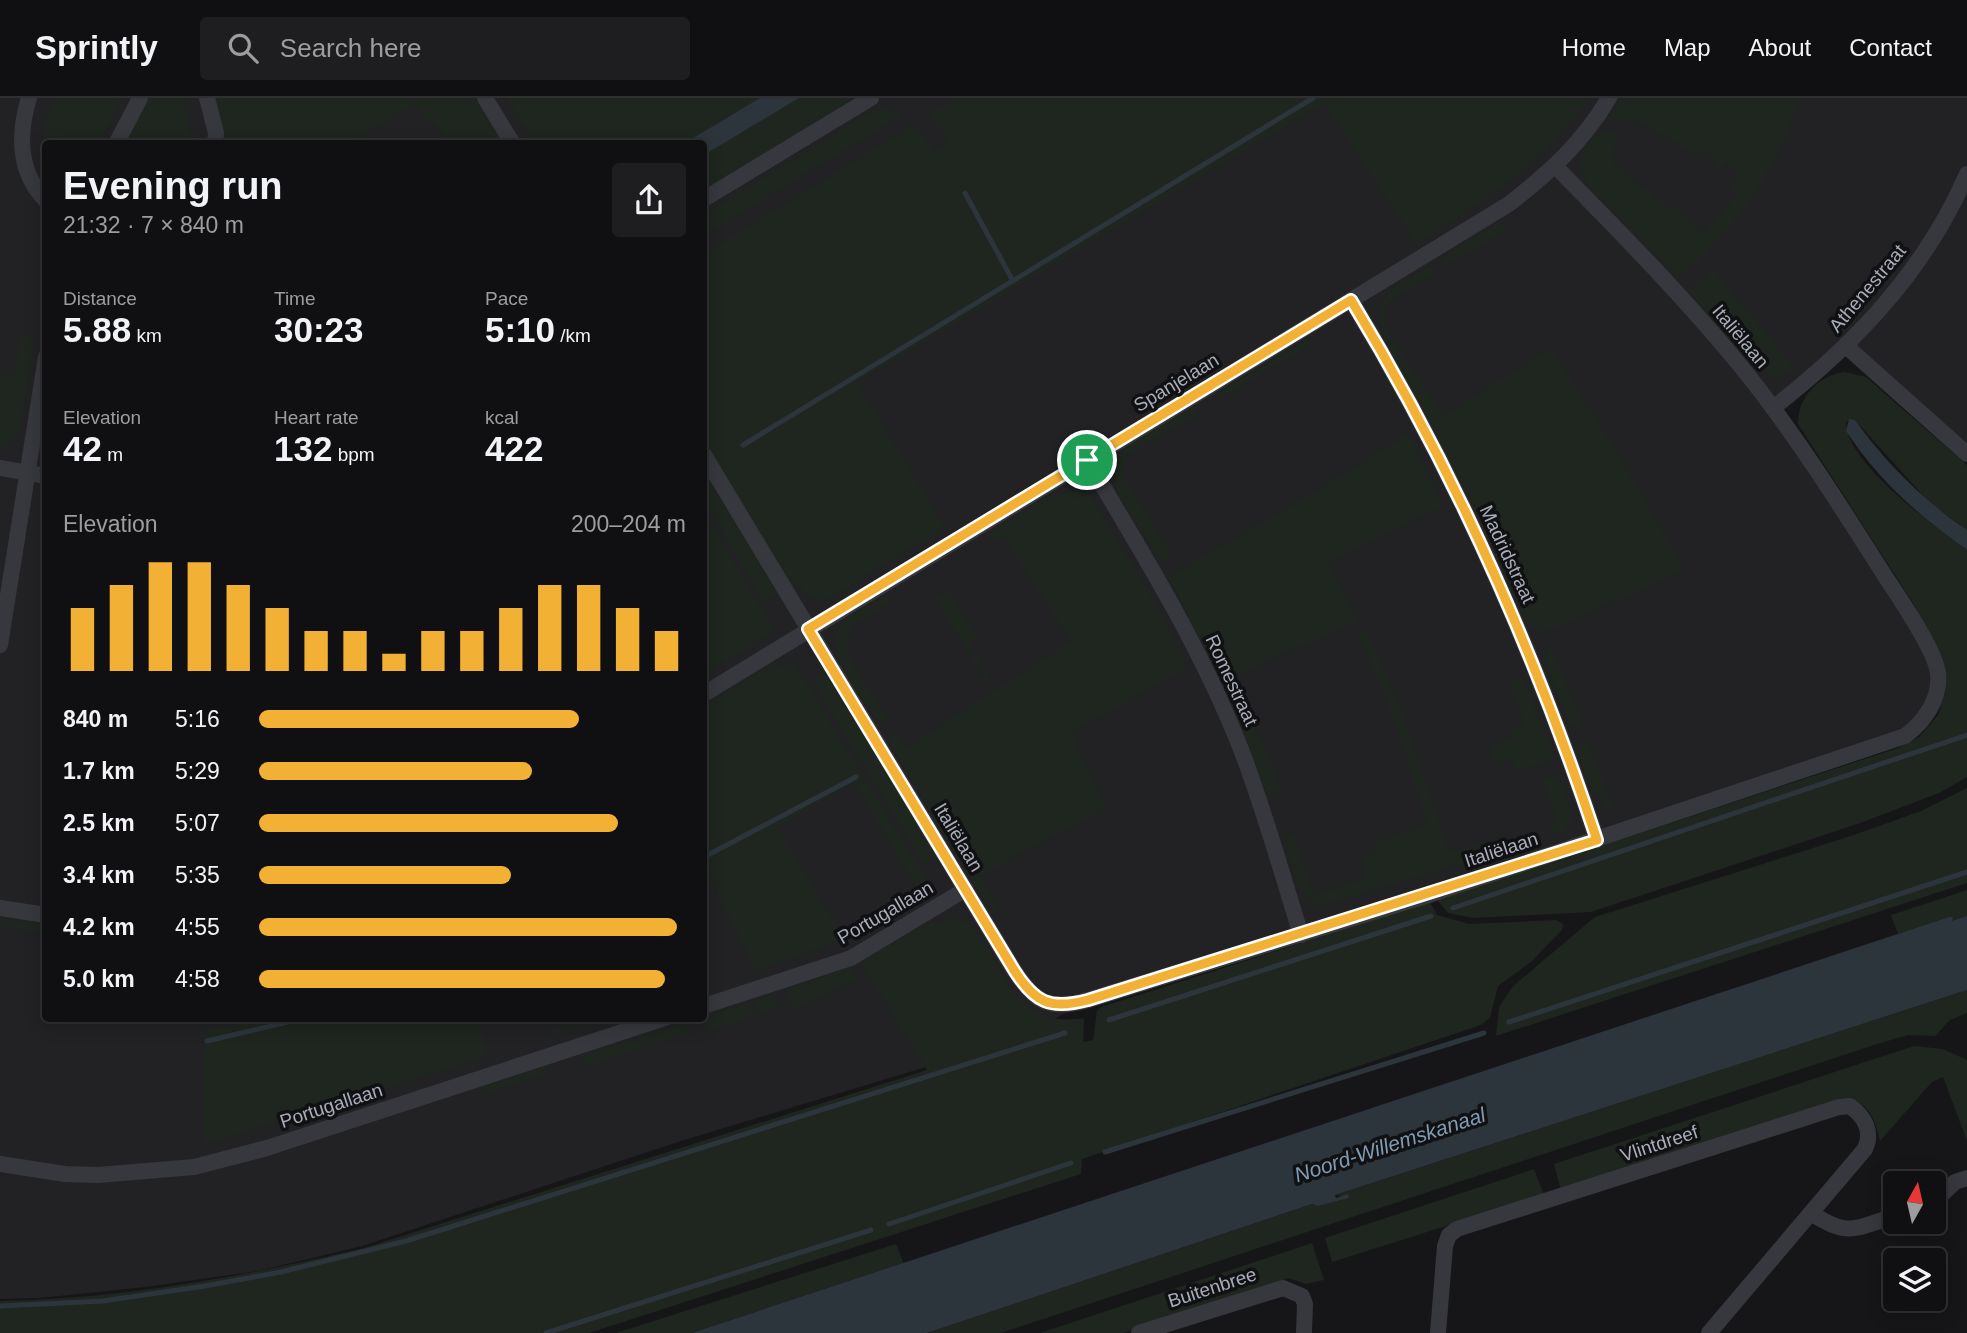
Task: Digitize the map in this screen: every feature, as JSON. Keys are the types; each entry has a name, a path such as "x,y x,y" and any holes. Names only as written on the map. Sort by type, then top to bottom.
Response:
{"street":[{"path":"29,98 22,127 23,154 27,173 42,195"},
{"path":"118,140 140,98"},
{"path":"207,98 215,140"},
{"path":"485,98 511,140"},
{"path":"707,198 871,98"},
{"name":"Spanjelaan","path":"707,692 1500,210 1556,167 1596,120 1609,98"},
{"name":"Italiëlaan","path":"707,460 1026,988 1039,999 1055,1006 1088,1000 1301,935 1597,840 1905,736 1919,726 1931,708 1938,673 1932,657 1838,502 1773,408 1641,253 1556,167"},
{"name":"Athenestraat","path":"1773,408 1847,347 1911,273 1931,242 1967,174"},
{"name":"Madridstraat","path":"1351,300 1435,451 1494,570 1547,697 1597,840"},
{"path":"1847,347 1967,454"},
{"path":"0,645 42,382"},
{"name":"Romestraat","path":"1087,460 1161,583 1204,666 1242,751 1301,935"},
{"path":"0,468 42,475"},
{"name":"Portugallaan","path":"707,1005 851,958 966,889"},
{"path":"0,908 42,914"},
{"name":"Portugallaan","path":"0,1164 65,1174 129,1174 232,1158 653,1022"},
{"name":"Vlintdreef","path":"1438,1333 1445,1246 1448,1235 1457,1229 1839,1107 1850,1106 1862,1116 1869,1141 1865,1149 1709,1333"},
{"path":"1946,1191 1955,1182 1967,1178"},
{"path":"1811,1213 1838,1230 1849,1230 1883,1220"},
{"name":"Buitenbree","path":"1139,1333 1283,1288 1301,1296 1305,1304 1304,1333"}],"shaded area":[{"path":"0,98 1967,98 1967,454 1847,347 1773,408 1938,673 1919,726 1088,1000 1019,1039 684,1140 362,1246 258,1271 40,1298 0,1299"},
{"path":"55,98 122,98 101,140 45,140 45,121"},
{"path":"149,98 184,98 191,140 127,140"},
{"path":"215,98 475,98 501,140 446,140 433,119 428,121 416,103 354,140 223,140"},
{"path":"507,98 760,98 692,140 532,140"},
{"path":"799,98 853,98 707,189 707,153"},
{"path":"957,98 1589,98 1552,143 1511,180 1417,245 1325,103 857,382 945,527 830,598 815,599 797,584 791,586 707,446 707,252 916,123 934,152 948,142 930,114"},
{"path":"1622,98 1800,98 1780,149 1752,197 1718,241 1678,278 1586,183 1581,165 1587,147 1600,134 1619,132 1612,161 1671,211 1676,207 1702,233 1738,194 1730,187 1738,172 1726,163 1720,169 1704,150 1698,155 1639,123 1609,117"},
{"path":"888,108 905,114 707,233 707,212 873,111"},
{"path":"1497,224 1508,229 1448,264 1443,257"},
{"path":"1430,266 1435,273 1387,304 1384,316 1387,331 1443,416 1551,348 1621,458 1685,570 1547,631 1540,632 1528,625 1475,507 1381,330 1380,307 1391,290"},
{"path":"1713,269 1795,368 1780,378 1771,376 1753,361 1749,365 1689,291"},
{"path":"20,335 35,337 20,430 9,445 0,449 0,376 13,378"},
{"path":"1314,336 1316,341 1221,399 1217,393"},
{"path":"1845,372 1866,377 1967,465 1967,530 1929,502 1855,420 1846,422 1850,438 1860,456 1876,474 1894,493 1967,550 1967,777 1939,793 1860,823 1591,912 1473,918 1448,913 1437,900 1898,748 1919,737 1938,715 1946,690 1945,667 1913,603 1798,424 1801,405 1811,389 1835,374"},
{"path":"1194,407 1197,415 1127,455 1123,465 1125,480 1172,555 1160,562 1117,491 1114,475 1117,462 1137,439"},
{"path":"1409,433 1445,506 1328,561 1358,621 1235,675 1242,694 1230,698 1168,577 1298,502"},
{"path":"707,477 778,594 764,602 707,506"},
{"path":"1068,491 1080,491 1091,496 1161,613 1187,667 1071,733 1107,807 980,876 999,909 991,915 889,742 890,735 895,730 906,748 1071,641 1003,536 993,541 989,534 1052,494 1056,497"},
{"path":"707,518 775,631 707,672"},
{"path":"948,591 977,638 969,644 990,678 982,683 983,675 936,599"},
{"path":"885,596 893,601 851,627 847,650 851,662 888,719 883,722 876,720 848,678 835,642 837,632 845,620"},
{"path":"1367,631 1397,700 1450,852 1504,837 1508,844 1529,837 1531,843 1317,907 1305,896 1300,886 1297,886 1283,836 1293,833 1314,895 1366,878 1360,858 1375,853 1373,843 1428,824 1387,700 1358,635"},
{"path":"1552,647 1582,724 1569,727 1545,663 1546,654"},
{"path":"793,661 933,890 909,903 904,894 916,886 854,783 777,828 845,939 756,971 707,872 707,704 775,663 779,667"},
{"path":"825,673 938,857 924,864 812,681"},
{"path":"1523,677 1556,760 1516,772 1511,759 1494,765 1489,747 1514,738 1511,729 1524,723 1509,683"},
{"path":"1248,706 1283,793 1268,796 1236,713"},
{"path":"1587,740 1616,814 1603,804 1596,792 1592,793 1575,745"},
{"path":"1558,774 1570,808 1570,823 1563,833 1553,836 1549,824 1558,820 1542,779"},
{"path":"1967,788 1967,883 1496,1036 1499,1007 1513,986 1595,917 1851,836 1921,811"},
{"path":"1967,890 1967,916 1952,922 1949,917 1898,934 1891,915"},
{"path":"897,898 903,908 875,924 869,914"},
{"path":"1430,902 1437,915 1469,924 1556,920 1563,924 1562,930 1531,962 1498,986 1490,1018 1481,1025 1082,1159 1081,1174 589,1333 0,1333 0,1301 138,1291 229,1277 364,1248 927,1070 862,964 865,958 933,921 935,925 953,917 966,922 981,938 1023,1004 1037,1014 1057,1019 1084,1018 1083,1042 1093,1040 1097,1011 1101,1007"},
{"path":"0,918 42,925 42,934 0,927"},
{"path":"845,968 850,969 857,980 795,1009 787,990"},
{"path":"1967,990 1967,1013 1950,1020 1935,1036 1908,1035 1877,1044 1001,1333 927,1333 1312,1204 1318,1206 1349,1198 1335,1195"},
{"path":"773,994 779,1008 759,1015 754,1001"},
{"path":"747,1003 753,1016 708,1033 707,1016"},
{"path":"256,1022 479,1022 488,1056 205,1144 205,1030"},
{"path":"571,1022 596,1022 549,1036 551,1031"},
{"path":"686,1023 689,1033 582,1068 581,1060 585,1055"},
{"path":"1914,1046 1943,1049 1967,1060 1967,1141 1943,1077 1932,1082 1880,1141 1870,1112 1853,1100 1844,1099 1561,1190 1554,1164"},
{"path":"547,1066 549,1073 483,1094 481,1087"},
{"path":"1534,1169 1544,1195 1332,1262 1325,1238"},
{"path":"1312,1243 1324,1280 1306,1284 1289,1278 1123,1333 1040,1333"},
{"path":"896,1244 904,1264 692,1333 616,1333"}],"water":[{"path":"760,98 799,98 707,153 707,140 690,140"},
{"path":"1849,419 1855,420 1892,466 1921,494 1967,530 1967,550 1916,511 1886,482 1846,431"},
{"name":"Noord-Willemskanaal","path":"1967,916 1967,990 1335,1195 1336,1198 1348,1194 1349,1198 1318,1206 1312,1204 927,1333 692,1333 1949,917 1953,917 1952,921"}],"waterway":[{"path":"743,445 1313,98"},
{"path":"965,193 1013,281"},
{"path":"1453,908 1967,735"},
{"path":"707,855 856,777"},
{"path":"1509,1022 1967,872"},
{"path":"1109,1020 1431,916"},
{"path":"207,1041 288,1022"},
{"path":"0,1306 103,1301 205,1286 281,1272 406,1241 1065,1033"},
{"path":"1105,1152 1484,1033"},
{"path":"889,1224 1071,1163"},
{"path":"546,1333 871,1230"}],"route":[{"path":"1351,300 1435,451 1494,570 1547,697 1597,840 1088,1000 1055,1006 1039,999 1026,988 1014,970 808,629 1087,460 1351,300"}]}
